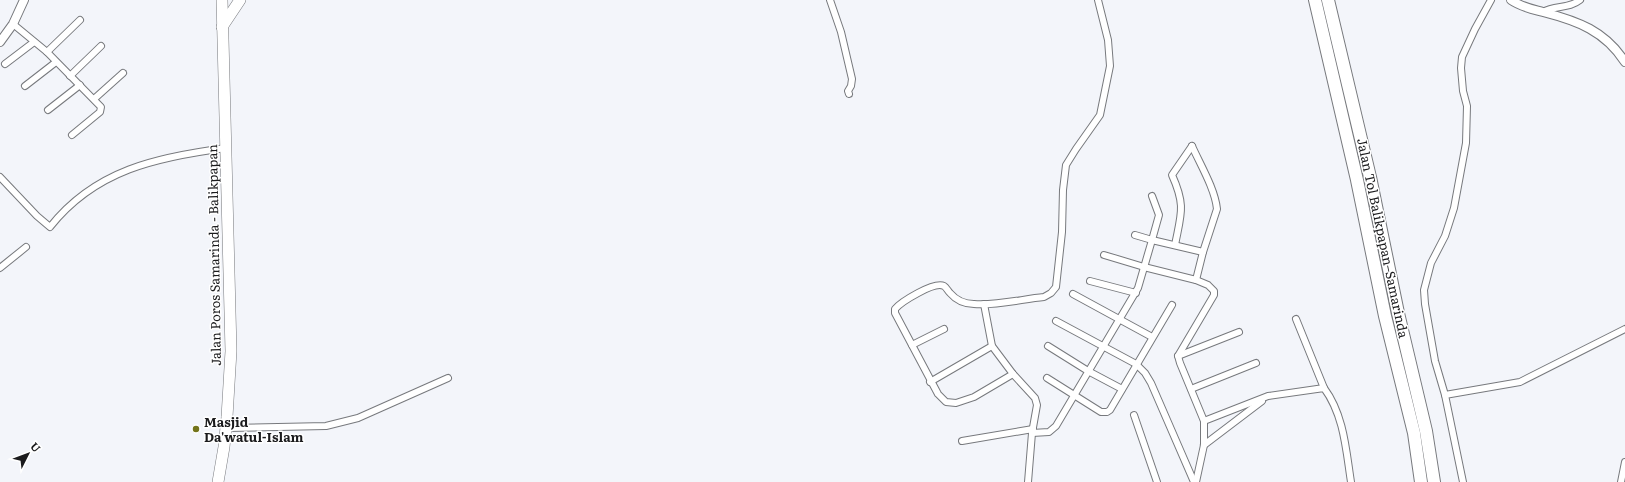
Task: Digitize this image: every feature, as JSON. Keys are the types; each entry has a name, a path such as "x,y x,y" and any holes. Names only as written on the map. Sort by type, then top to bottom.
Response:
{"highway":[{"name":"Jalan Poros Samarinda - Balikpapan","path":"218,482 226,428 231,351 222,0"},
{"path":"222,27 240,0"},
{"name":"Jalan Tol Balikpapan–Samarinda","path":"1315,0 1357,180 1385,316 1414,433 1421,482"},
{"name":"Jalan Tol Balikpapan–Samarinda","path":"1328,0 1370,177 1398,313 1426,431 1434,482"}],"street":[{"path":"0,42 13,24 24,0"},
{"path":"830,0 841,32 852,80 848,91 849,94"},
{"path":"1013,374 974,397 956,403 946,402 938,394 930,382 895,313 895,309 901,303 928,288 941,285 944,286 954,297 968,304 984,304 1044,297 1051,293 1056,287 1062,232 1066,165 1100,115 1107,88 1110,66 1108,40 1098,0"},
{"path":"1463,482 1445,395 1435,361 1424,290 1431,263 1445,236 1454,208 1466,143 1467,106 1463,91 1460,68 1462,57 1491,0"},
{"path":"1511,0 1526,7 1564,18 1591,29 1609,42 1625,62"},
{"path":"1543,12 1554,7 1572,5 1580,0"},
{"path":"47,52 80,20"},
{"path":"13,24 47,52 94,99 102,110 72,135"},
{"path":"6,64 34,42"},
{"path":"70,76 101,46"},
{"path":"25,86 56,62"},
{"path":"94,99 123,72"},
{"path":"48,110 80,85"},
{"path":"1175,245 1182,213 1182,199 1172,175 1192,146 1212,192 1217,209 1203,252 1196,280"},
{"path":"0,177 37,216 50,227 71,204 91,188 112,175 144,164 194,153 226,148"},
{"path":"962,441 1032,431 1052,431 1056,426 1141,282 1159,214 1152,196"},
{"path":"1135,235 1203,252"},
{"path":"0,268 26,247"},
{"path":"1104,255 1196,280 1212,288 1214,295 1178,356"},
{"path":"1090,281 1136,292"},
{"path":"1073,294 1152,337"},
{"path":"984,304 992,346 1013,374 1035,398 1037,410 1032,431 1028,482"},
{"path":"1047,378 1104,413 1110,410 1172,305"},
{"path":"1056,320 1136,364 1145,373 1151,383 1195,482"},
{"path":"1296,320 1324,388 1336,410 1342,427 1351,482"},
{"path":"912,345 944,329"},
{"path":"1445,395 1520,382 1625,329"},
{"path":"1178,356 1239,332"},
{"path":"930,382 992,346"},
{"path":"1048,346 1088,371 1122,388"},
{"path":"1178,356 1204,421 1204,445 1195,482"},
{"path":"1191,389 1256,363"},
{"path":"226,428 326,426 340,423 358,418 448,378"},
{"path":"1204,421 1268,396 1324,388"},
{"path":"1204,445 1268,396"},
{"path":"1134,415 1157,482"},
{"path":"1621,482 1625,462"}],"place":[{"name":"Masjid Da'watul-Islam","path":"196,429"}]}
